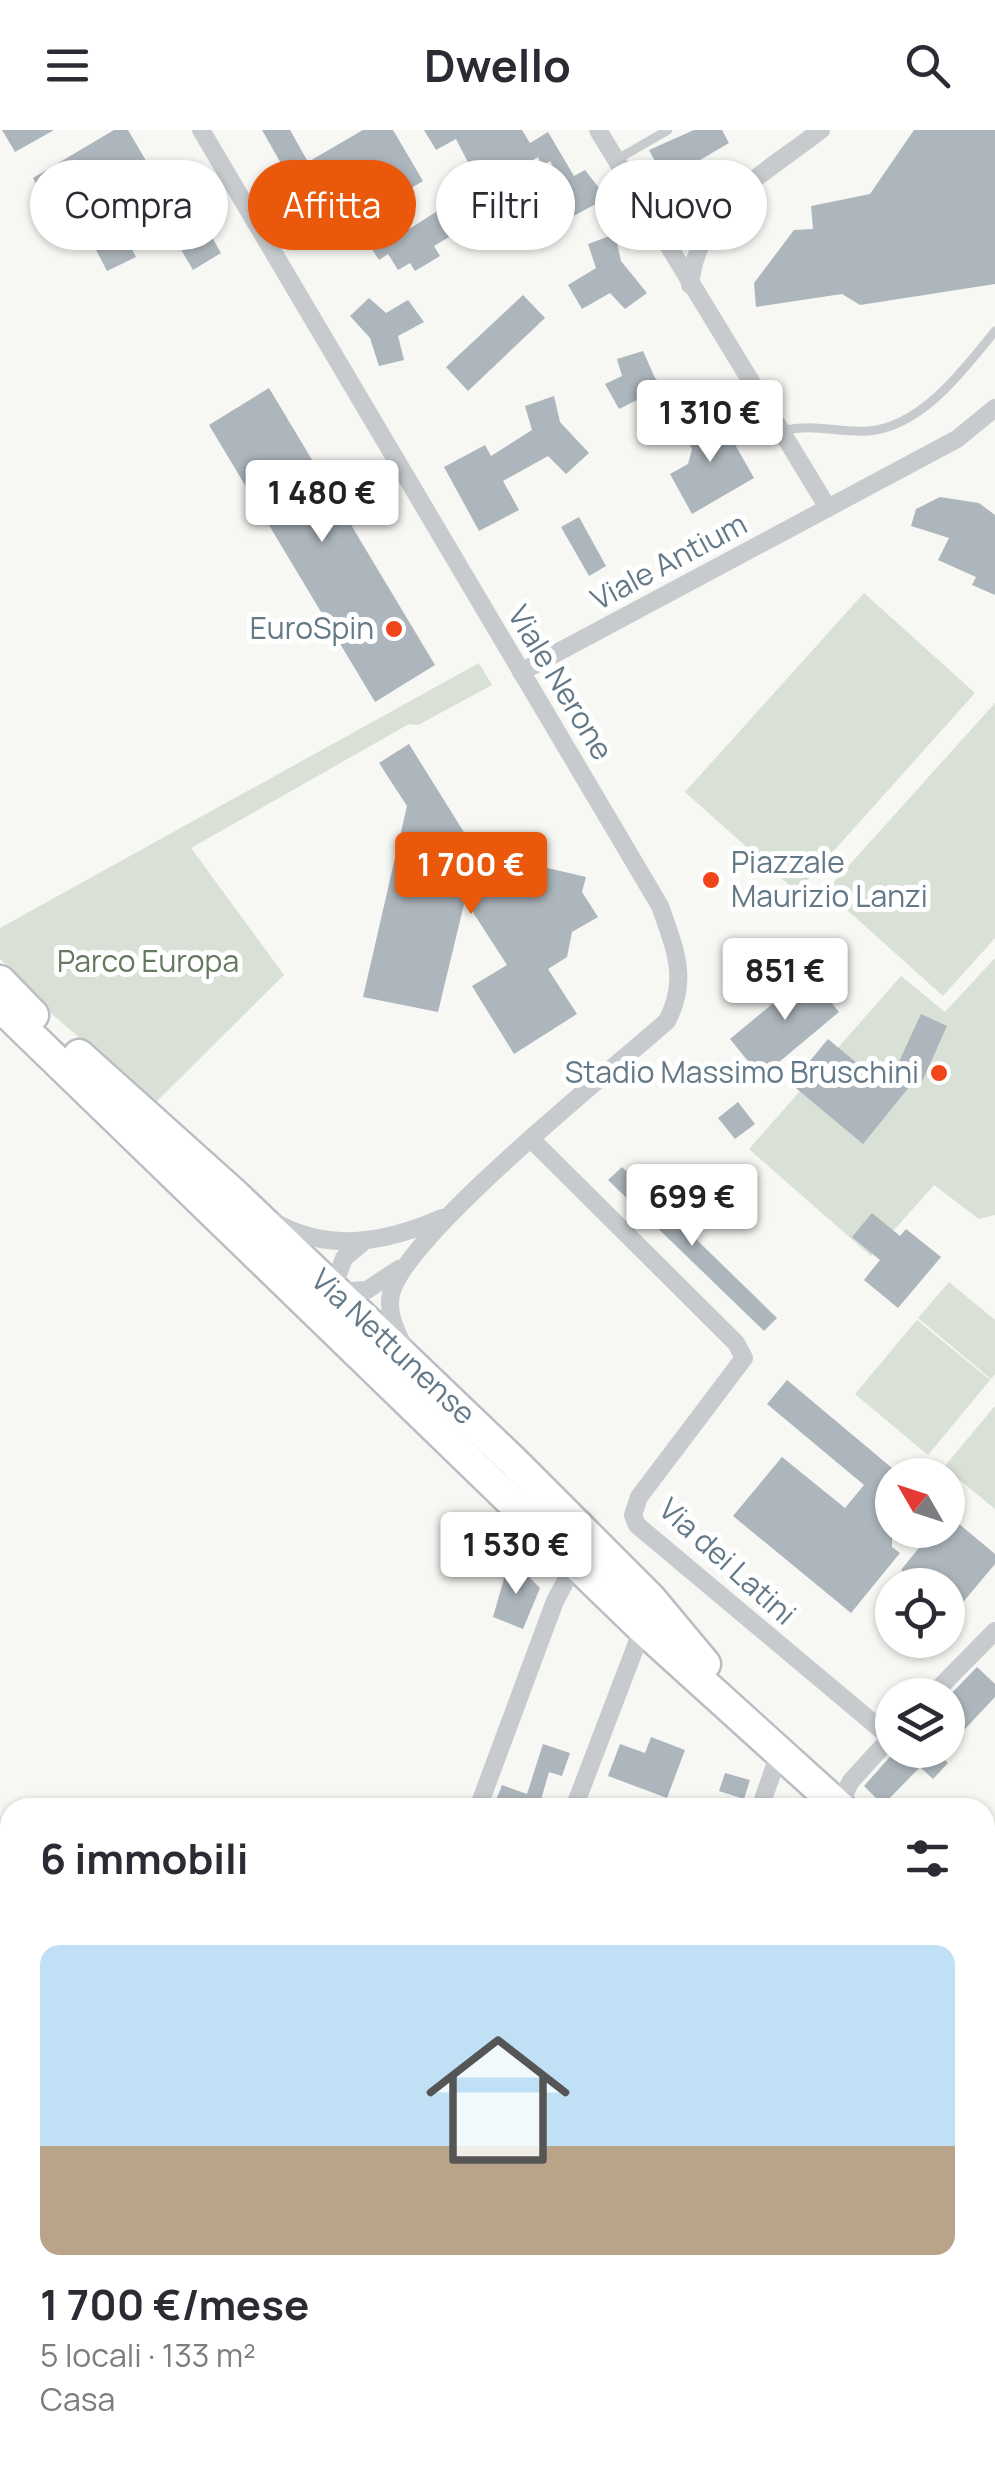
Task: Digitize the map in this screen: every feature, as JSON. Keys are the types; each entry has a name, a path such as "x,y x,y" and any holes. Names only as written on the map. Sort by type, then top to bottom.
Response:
{"main road":[{"name":"Via Nettunense","path":"0,981 416,1367 584,1551 829,1798"},
{"name":"Via Nettunense","path":"0,1006 342,1337 584,1551"}],"street":[{"path":"598,130 616,160"},
{"path":"690,284 698,245 712,219 822,130"},
{"name":"Viale Nerone","path":"206,132 660,906 681,979 667,1022 447,1216 409,1261 367,1290 332,1292 288,1284"},
{"path":"670,250 828,508"},
{"name":"Viale Antium","path":"522,672 957,438 995,408"},
{"name":"Via dei Latini","path":"533,1141 736,1343 744,1358 639,1496 634,1508 637,1525 875,1723"},
{"name":"Viale Nerone","path":"236,1196 297,1233 362,1243 398,1236 447,1216"},
{"path":"342,1337 334,1316 332,1292 344,1258 362,1243"},
{"name":"Viale Nerone","path":"409,1261 390,1304 396,1332 416,1367"},
{"path":"482,1798 554,1602 584,1551"},
{"path":"578,1798 649,1616"},
{"path":"949,1678 995,1631"},
{"path":"762,1798 772,1744"},
{"path":"844,1798 855,1776 875,1755"}],"lane":[{"path":"616,160 668,130"},
{"path":"781,432 813,425 859,431 890,426 937,396 995,331"}],"green space":[{"path":"864,593 975,693 797,892 685,792"},
{"name":"Parco Europa","path":"479,663 492,685 418,725 409,724 191,848 284,975 155,1103 22,988 20,977 0,959 0,928"},
{"path":"995,703 995,938 943,996 826,891"},
{"path":"995,958 995,1215 979,1219 934,1185 871,1256 749,1149 901,976 945,1012"},
{"path":"949,1282 995,1320 995,1374 991,1379 918,1318"},
{"path":"917,1320 990,1380 928,1455 855,1394"},
{"path":"995,1406 995,1509 965,1484 965,1458 952,1458"}],"building":[{"path":"2,130 54,130 15,152"},
{"path":"114,130 128,130 146,160 63,160"},
{"path":"262,130 290,130 307,160 279,160"},
{"path":"363,130 393,130 411,160 311,160"},
{"path":"424,130 522,130 530,143 548,132 565,160 467,160 456,139 436,150"},
{"path":"694,130 722,130 729,143 700,160 654,160 649,150"},
{"path":"914,130 995,130 995,284 860,305 842,294 756,307 754,283 794,230 813,229 811,206 870,194"},
{"path":"585,170 595,183 595,204 575,215 575,175"},
{"path":"436,212 434,246 440,256 415,271 410,263 398,270 388,254 379,260 372,250 416,250 416,225"},
{"path":"595,241 595,250 619,250 621,261 647,293 625,309 610,293 582,309 568,285 596,268 588,244"},
{"path":"96,250 132,250 136,257 107,271"},
{"path":"181,250 219,250 221,253 193,270"},
{"path":"523,295 545,318 468,391 446,367"},
{"path":"369,298 386,313 408,300 424,322 398,336 404,360 379,366 370,338 350,316"},
{"path":"643,351 655,378 673,395 655,412 641,398 619,409 605,384 622,376 617,359"},
{"path":"269,388 435,665 375,702 209,425"},
{"path":"554,396 560,422 589,453 566,474 548,456 503,481 519,510 479,531 444,467 485,445 491,456 532,430 525,406"},
{"path":"717,413 754,478 692,514 670,474 688,464 692,449 683,433"},
{"path":"940,497 979,503 995,515 995,595 972,585 976,577 938,560 949,538 911,526 916,509"},
{"path":"579,517 606,566 589,576 561,527"},
{"path":"409,744 495,882 500,857 586,877 582,892 598,917 572,932 567,957 548,969 577,1014 514,1054 472,986 507,965 465,900 438,1012 363,997 407,806 379,763"},
{"path":"803,968 839,1012 761,1077 730,1039 777,1000 772,994"},
{"path":"921,1014 947,1026 921,1084 914,1081 863,1144 791,1084 828,1039 887,1088"},
{"path":"738,1102 755,1124 735,1139 718,1118"},
{"path":"622,1167 777,1318 764,1331 608,1180"},
{"path":"872,1213 900,1236 906,1229 941,1257 898,1308 864,1280 880,1260 852,1237"},
{"path":"787,1380 880,1458 875,1458 875,1548 893,1548 900,1553 888,1568 875,1568 875,1584 851,1613 733,1516 782,1457 845,1508 864,1485 767,1404"},
{"path":"965,1529 995,1554 995,1564 965,1600 965,1568 903,1568 919,1548 965,1548"},
{"path":"510,1558 540,1588 523,1629 493,1617"},
{"path":"977,1667 995,1684 995,1697 965,1729 965,1679"},
{"path":"651,1737 685,1750 667,1798 608,1776 620,1744 645,1753"},
{"path":"543,1744 570,1753 562,1776 549,1772 542,1798 497,1798 502,1785 527,1794"},
{"path":"880,1768 919,1768 890,1798 876,1798 864,1786"},
{"path":"921,1768 943,1768 933,1779"},
{"path":"725,1773 750,1780 744,1798 719,1791"}],"place":[{"name":"EuroSpin","path":"394,629"},
{"name":"Piazzale Maurizio Lanzi","path":"711,880"},
{"name":"Stadio Massimo Bruschini","path":"939,1073"}]}
